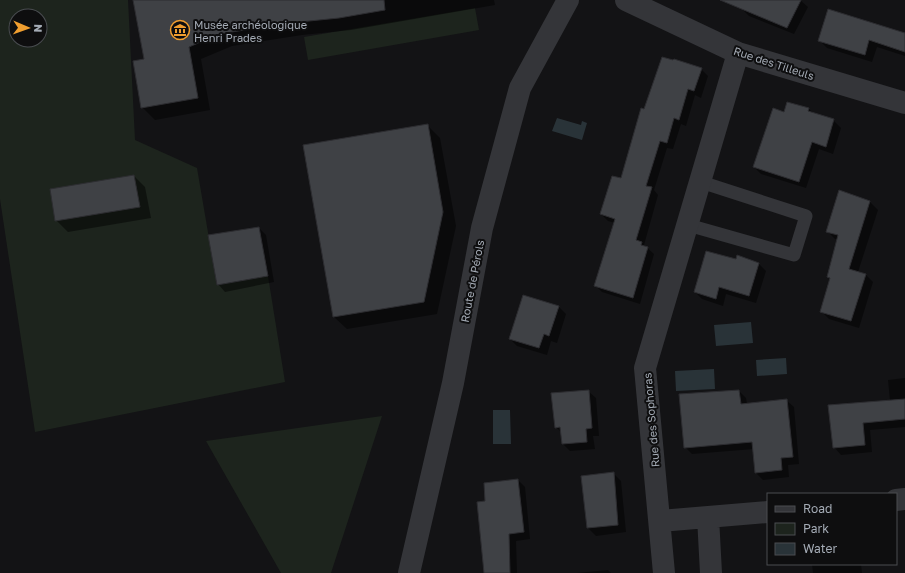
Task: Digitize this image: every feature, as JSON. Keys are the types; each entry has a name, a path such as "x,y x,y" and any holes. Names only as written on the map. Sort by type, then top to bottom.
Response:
{"street":[{"name":"Route de Pérols","path":"408,573 453,383 482,228 520,88 568,0"},
{"name":"Rue des Tilleuls","path":"626,0 738,54 905,103"},
{"name":"Rue des Sophoras","path":"664,573 645,368 738,54"},
{"path":"660,521 767,512"},
{"path":"708,518 711,573"}],"lane":[{"path":"688,224 794,255 806,216 700,182"}],"green space":[{"path":"0,0 128,0 135,140 197,168 217,285 268,276 285,382 35,432 0,199"},
{"path":"475,8 479,30 308,60 304,37"},
{"path":"382,416 331,573 281,573 206,441"}],"water":[{"path":"557,118 581,125 582,121 587,123 582,140 552,131"},
{"path":"751,322 753,343 716,346 714,325"},
{"path":"786,358 787,374 757,376 756,360"},
{"path":"714,369 715,389 676,391 675,371"},
{"path":"493,410 510,410 511,444 493,444"}],"building":[{"path":"133,0 384,0 385,10 339,18 289,23 219,34 189,47 198,98 141,108 133,61 144,59"},
{"path":"720,0 801,0 787,28"},
{"path":"828,9 905,33 905,52 869,40 865,55 818,41"},
{"path":"662,57 674,59 702,68 694,91 688,89 679,120 674,118 667,143 660,141 646,186 652,187 636,240 642,242 641,245 648,247 633,298 594,286 615,219 600,214 612,176 621,178 641,108 644,109"},
{"path":"787,102 809,108 808,111 834,119 826,147 812,142 799,182 753,167 773,108 784,112"},
{"path":"428,124 443,212 424,302 333,317 303,145"},
{"path":"134,175 140,207 55,221 50,189"},
{"path":"839,190 870,201 849,269 866,274 851,321 820,312 830,278 827,277 838,235 826,232"},
{"path":"259,227 268,276 217,285 208,235"},
{"path":"706,251 736,259 737,255 759,263 749,296 719,287 716,299 694,292"},
{"path":"523,295 559,306 549,336 544,334 539,348 509,339"},
{"path":"589,390 592,428 586,429 587,442 562,444 560,427 555,428 551,393"},
{"path":"739,390 741,404 787,399 793,457 781,458 782,470 755,473 752,442 684,448 679,394"},
{"path":"905,399 905,419 863,423 865,445 833,448 828,405"},
{"path":"614,472 618,525 587,528 581,476"},
{"path":"518,479 524,532 509,534 510,573 484,573 477,502 485,501 484,483"}],"place":[{"name":"Musée archéologique Henri Prades","path":"180,30"}]}
